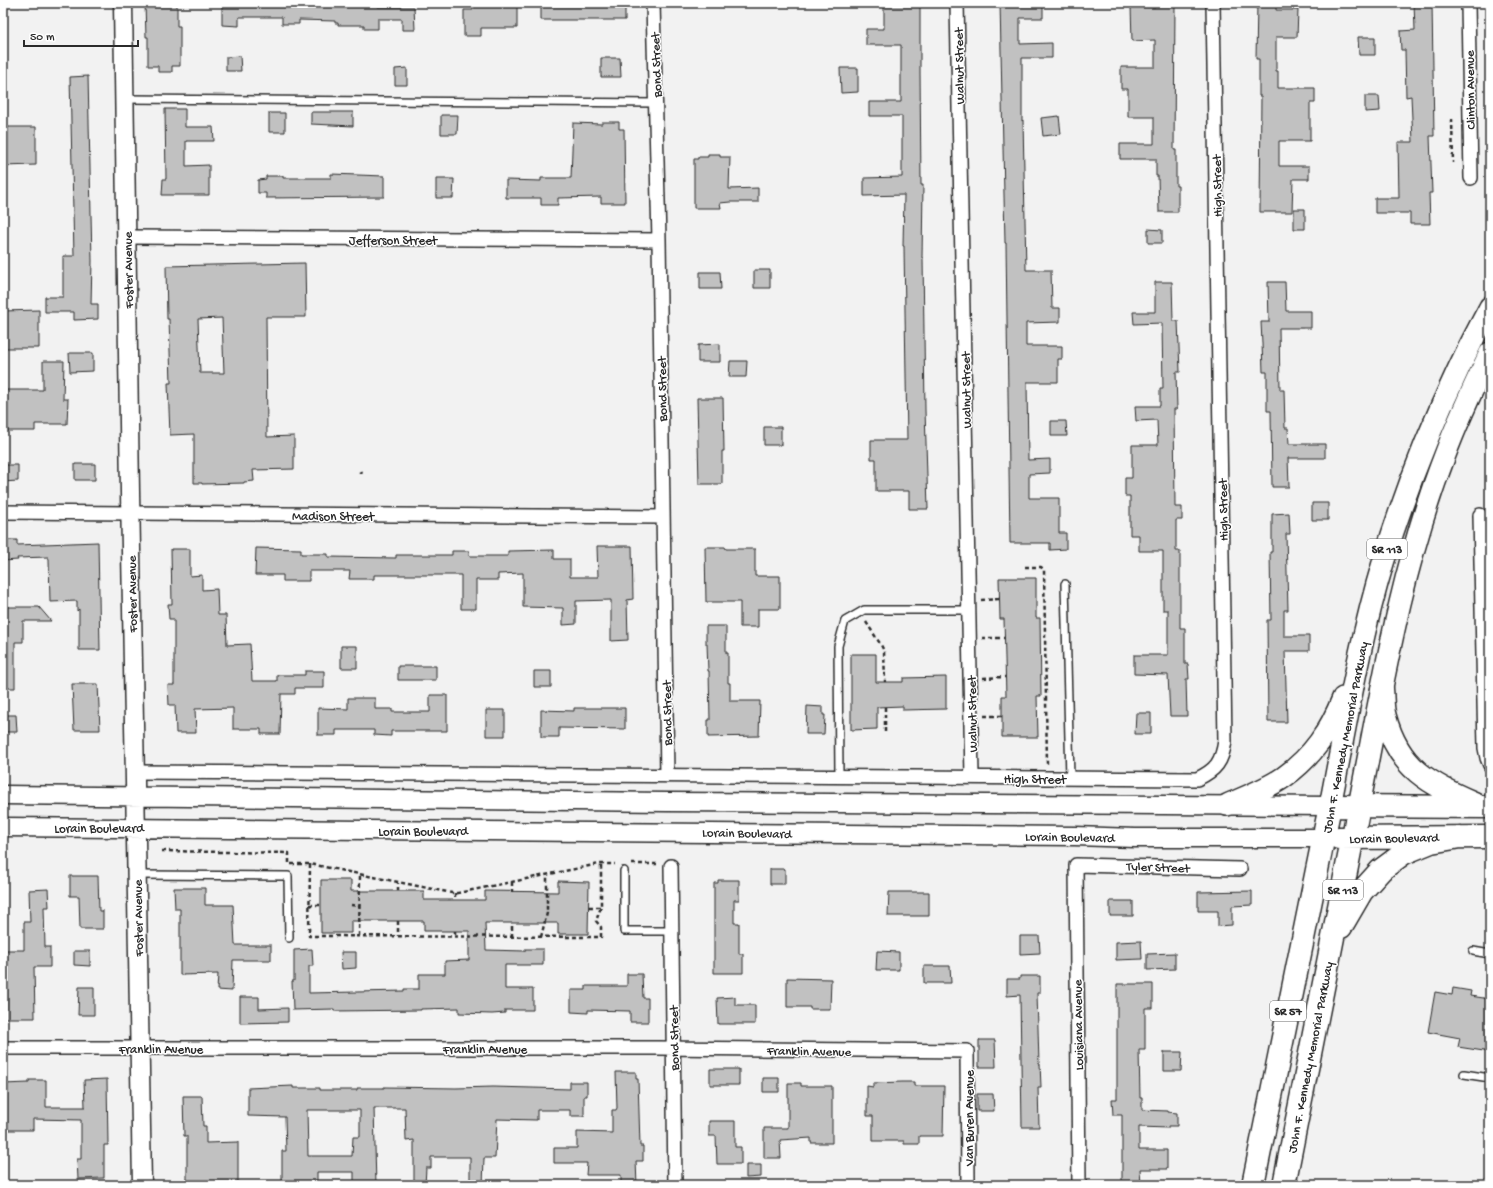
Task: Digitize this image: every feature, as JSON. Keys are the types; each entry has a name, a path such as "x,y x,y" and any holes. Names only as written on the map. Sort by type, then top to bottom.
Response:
{"highway":[{"path":"1382,689 1384,715 1393,740 1407,763 1427,780 1486,807"},
{"path":"1330,806 1486,807"},
{"name":"John F. Kennedy Memorial Parkway","path":"1253,1185 1330,806"},
{"name":"John F. Kennedy Memorial Parkway","path":"1284,1185 1360,806"},
{"name":"SR 57","path":"1332,942 1362,891 1381,870 1404,853 1411,850 1431,842 1460,837"},
{"name":"Lorain Boulevard","path":"1324,838 1490,837"}],"main road":[{"name":"Foster Avenue","path":"124,3 130,513 142,1185"},
{"name":"John F. Kennedy Memorial Parkway","path":"1330,806 1360,656 1382,564 1400,510 1429,437 1457,372 1490,307"},
{"name":"John F. Kennedy Memorial Parkway","path":"1360,806 1382,689 1408,572 1444,456 1490,352"},
{"path":"1226,805 1283,778 1307,759 1326,735 1339,708 1360,656"},
{"path":"3,796 1330,806"},
{"name":"Lorain Boulevard","path":"3,827 668,832 1142,838 1324,838"}],"street":[{"name":"Bond Street","path":"653,3 659,240 667,776"},
{"name":"Walnut Street","path":"957,3 972,777"},
{"name":"High Street","path":"972,777 1197,779 1208,774 1218,765 1224,754 1225,733 1213,3"},
{"name":"Clinton Avenue","path":"1468,3 1471,178"},
{"name":"Jefferson Street","path":"126,237 659,240"},
{"name":"Madison Street","path":"3,512 663,518"},
{"path":"1480,515 1485,748 1486,758 1490,765"},
{"path":"134,772 972,777"},
{"name":"Bond Street","path":"667,865 672,931 675,1185"},
{"name":"Tyler Street","path":"1076,865 1240,869"},
{"name":"Louisiana Avenue","path":"1076,865 1079,1185"},
{"name":"Franklin Avenue","path":"3,1048 673,1048 967,1051"},
{"name":"Van Buren Avenue","path":"967,1051 968,1185"}],"lane":[{"path":"125,99 656,102"},
{"path":"1065,584 1070,778"},
{"path":"839,777 838,646 846,621 864,610 969,610"},
{"path":"624,871 624,931 672,931"},
{"path":"136,875 288,876 288,938"},
{"path":"1473,951 1490,954"},
{"path":"1464,1074 1490,1078"}],"path":[{"path":"1452,119 1453,163"},
{"path":"1025,567 1041,567 1044,570 1047,768"},
{"path":"981,600 1000,600"},
{"path":"872,631 884,651 885,682"},
{"path":"982,638 1005,638"},
{"path":"983,678 1005,677"},
{"path":"884,707 885,734"},
{"path":"983,716 1002,716"},
{"path":"162,850 288,853 289,864 310,864 455,893 601,864 616,864"},
{"path":"310,864 309,936 455,937 601,937 601,926 596,921 601,907 601,864"},
{"path":"632,864 667,865"},
{"path":"359,936 360,875"},
{"path":"541,937 547,913 547,875"},
{"path":"398,882 398,891"},
{"path":"512,882 512,892"},
{"path":"455,893 455,900"},
{"path":"309,905 321,905"},
{"path":"351,906 360,906"},
{"path":"589,908 601,907"},
{"path":"398,921 398,936"},
{"path":"512,923 512,937"},
{"path":"455,931 455,937"}],"building":[{"path":"145,3 177,3 177,26 180,26 180,66 172,66 172,72 158,72 158,66 148,66 148,37 146,37"},
{"path":"222,3 378,3 378,7 414,7 415,30 402,30 402,19 378,19 378,29 364,29 364,25 338,25 335,21 299,20 299,24 282,24 282,17 239,17 239,26 222,25"},
{"path":"473,3 517,3 517,28 481,28 481,36 464,36 464,10 473,10"},
{"path":"541,3 621,3 621,8 625,8 625,20 541,20"},
{"path":"884,3 920,3 921,185 923,185 922,258 928,509 909,509 909,491 876,491 876,459 871,459 871,440 907,440 903,246 904,195 864,196 864,178 902,177 902,116 869,116 869,102 901,102 901,45 866,45 866,29 884,29"},
{"path":"1000,3 1043,3 1043,18 1020,18 1020,44 1052,43 1052,58 1022,58 1026,270 1051,270 1052,308 1060,308 1060,322 1026,323 1026,346 1062,346 1062,359 1058,359 1058,382 1027,382 1028,460 1050,459 1050,473 1029,474 1029,498 1059,498 1059,533 1066,533 1066,549 1050,550 1050,543 1010,543 1006,243"},
{"path":"1155,3 1175,3 1174,150 1176,150 1178,212 1159,212 1156,159 1120,159 1120,144 1154,144 1154,117 1128,117 1128,89 1121,89 1121,67 1155,67 1155,40 1132,41 1131,6 1155,7"},
{"path":"1257,3 1276,3 1276,10 1298,10 1297,37 1276,37 1276,71 1278,71 1278,88 1315,88 1315,103 1310,103 1310,141 1279,141 1279,166 1309,166 1309,179 1293,179 1292,212 1260,212 1261,96 1259,96 1259,59 1256,59"},
{"path":"1414,3 1432,3 1434,136 1430,136 1432,193 1429,193 1430,224 1410,224 1410,213 1375,213 1375,198 1399,198 1398,142 1413,142 1411,96 1406,97 1405,50 1401,50 1400,31 1415,30"},
{"path":"1358,37 1375,37 1375,55 1359,55"},
{"path":"240,56 241,71 226,71 226,57"},
{"path":"601,58 620,58 621,77 601,77"},
{"path":"407,68 407,85 395,85 395,69"},
{"path":"840,68 858,68 858,92 841,93"},
{"path":"88,76 92,261 91,304 98,304 98,319 74,320 74,312 45,312 45,297 63,297 63,256 74,256 70,77"},
{"path":"1365,96 1379,96 1380,111 1365,112"},
{"path":"165,109 185,109 185,127 213,127 214,141 186,141 186,166 209,165 209,195 162,195 163,179 166,179"},
{"path":"311,112 353,112 353,126 311,124"},
{"path":"269,113 285,113 285,132 269,132"},
{"path":"441,115 458,115 457,134 441,134"},
{"path":"1059,116 1061,134 1043,136 1041,118"},
{"path":"602,122 619,122 619,129 624,129 625,203 601,203 601,197 558,198 558,205 541,205 541,198 506,198 506,180 541,181 541,178 571,178 573,123 602,124"},
{"path":"3,127 36,127 36,165 3,166"},
{"path":"708,154 720,154 720,157 730,157 729,189 758,188 758,202 730,202 720,203 721,208 694,208 694,159 698,159 698,157 708,157"},
{"path":"331,174 384,176 384,197 266,198 266,193 258,193 258,180 266,179 266,176 283,176 283,178 331,178"},
{"path":"436,179 454,179 453,198 436,198"},
{"path":"1294,209 1305,209 1305,229 1294,229"},
{"path":"1148,229 1162,230 1162,243 1148,243"},
{"path":"305,263 306,317 266,317 267,437 294,436 294,469 253,470 254,481 244,483 194,483 194,434 170,435 168,383 171,383 169,319 167,319 166,266","holes":["222,318 224,373 200,373 198,319"]},
{"path":"754,270 770,270 770,288 754,288"},
{"path":"700,272 720,272 721,289 700,289"},
{"path":"1155,282 1172,282 1173,321 1178,321 1180,372 1176,372 1177,409 1174,409 1175,507 1182,507 1182,520 1176,520 1176,551 1180,551 1180,628 1185,628 1185,664 1188,664 1189,679 1186,679 1187,716 1170,716 1168,675 1134,674 1134,655 1168,655 1168,610 1163,610 1163,551 1139,551 1139,535 1130,535 1130,496 1125,496 1125,478 1132,478 1132,445 1158,445 1157,420 1136,421 1135,406 1160,406 1160,389 1163,389 1162,323 1134,324 1133,312 1155,312"},
{"path":"1268,282 1285,282 1286,311 1311,311 1311,328 1279,328 1280,390 1284,390 1285,428 1288,428 1289,444 1325,444 1325,458 1288,458 1289,487 1272,487 1271,411 1267,411 1267,372 1263,372 1261,322 1269,322"},
{"path":"39,310 39,348 3,348 3,311"},
{"path":"720,344 720,362 698,362 698,345"},
{"path":"69,353 93,353 93,371 70,372"},
{"path":"43,361 64,361 63,399 68,399 67,424 35,424 35,431 3,431 3,390 43,390"},
{"path":"730,361 747,361 746,377 729,377"},
{"path":"697,398 723,398 724,451 722,451 722,484 699,484"},
{"path":"1051,421 1066,421 1067,436 1051,436"},
{"path":"764,427 781,427 781,445 764,445"},
{"path":"75,464 95,464 95,480 75,480"},
{"path":"3,465 18,465 18,481 3,482"},
{"path":"1312,503 1328,503 1328,520 1312,520"},
{"path":"1289,513 1290,534 1286,534 1288,610 1284,610 1284,636 1309,636 1309,651 1285,651 1287,722 1268,722 1267,620 1271,620 1270,552 1272,552 1272,514"},
{"path":"3,540 17,540 17,545 98,542 100,650 79,650 79,609 77,611 77,601 50,602 48,557 17,558 18,560 3,561"},
{"path":"597,546 632,546 633,599 627,600 628,640 611,641 611,600 576,601 576,624 563,625 563,608 523,607 523,573 498,574 498,580 476,580 476,609 461,609 461,575 374,575 374,579 349,579 350,571 309,571 309,581 283,581 283,575 255,575 256,548 301,549 301,554 328,554 328,557 396,558 396,555 452,555 452,551 469,551 469,556 508,556 508,551 554,550 554,559 570,559 570,577 598,577"},
{"path":"705,547 755,549 755,576 780,576 780,609 758,609 758,627 740,627 740,602 706,602"},
{"path":"171,549 190,549 190,576 202,575 202,590 217,589 218,615 226,615 227,645 250,644 252,681 277,681 277,675 305,675 305,671 324,671 324,688 295,688 295,694 281,694 280,734 261,734 261,729 233,729 233,708 195,709 196,733 176,733 175,705 169,705 168,685 174,685 174,619 169,619 168,604 172,604"},
{"path":"999,578 1036,578 1036,618 1040,618 1041,696 1037,696 1038,737 1002,737 1002,696 1006,696 1004,619 1000,619"},
{"path":"3,607 39,607 51,621 23,621 23,642 15,642 15,688 3,688"},
{"path":"706,626 726,626 726,653 728,653 728,683 730,683 730,701 760,701 759,736 708,737 708,720 710,720"},
{"path":"341,646 357,646 357,668 341,668"},
{"path":"851,654 876,654 876,682 903,682 903,678 946,677 946,709 903,710 903,706 877,707 877,729 851,730"},
{"path":"398,666 436,666 436,680 398,680"},
{"path":"534,671 551,671 551,687 534,687"},
{"path":"72,684 98,684 100,730 74,730"},
{"path":"430,695 447,695 447,731 391,731 391,736 374,735 374,730 336,730 336,735 318,735 318,708 348,709 348,698 375,698 375,709 392,709 392,712 430,712"},
{"path":"807,706 823,707 823,715 825,715 824,734 806,734"},
{"path":"574,708 625,708 625,729 559,728 559,737 541,737 541,710 574,711"},
{"path":"486,710 505,710 505,736 486,736"},
{"path":"1136,713 1151,713 1151,734 1135,734"},
{"path":"3,715 16,715 17,732 3,732"},
{"path":"770,869 785,869 785,884 770,884"},
{"path":"70,876 98,876 99,911 103,911 103,929 80,929 79,896 70,896"},
{"path":"321,880 351,880 351,891 424,891 424,900 485,900 485,891 558,892 558,881 589,882 588,934 558,934 558,923 485,923 486,950 525,951 525,949 543,949 543,965 505,965 505,989 533,989 533,1010 505,1010 505,1013 492,1014 459,1013 459,1008 421,1010 293,1010 292,981 294,981 294,950 312,949 313,966 309,966 309,993 404,991 404,989 419,989 419,974 445,974 445,961 469,960 469,931 424,931 424,921 351,921 351,933 321,933"},
{"path":"718,880 739,880 739,900 734,900 734,923 739,923 739,954 743,954 743,973 714,973 714,883 718,883"},
{"path":"174,888 205,888 205,905 233,905 235,945 271,945 271,960 233,960 232,991 217,990 218,974 180,975 180,909 175,909"},
{"path":"48,889 49,907 44,907 45,947 50,947 50,967 34,967 35,1018 3,1018 3,950 24,950 24,922 30,922 29,890"},
{"path":"1252,891 1252,905 1232,906 1232,925 1218,926 1218,911 1198,911 1198,892"},
{"path":"889,892 929,892 929,916 888,916"},
{"path":"1110,901 1133,901 1133,916 1110,916"},
{"path":"1020,936 1039,936 1040,953 1020,954"},
{"path":"1141,941 1142,959 1116,960 1116,942"},
{"path":"74,951 90,951 90,966 74,965"},
{"path":"877,951 899,952 899,970 876,970"},
{"path":"341,952 356,952 356,968 342,969"},
{"path":"1175,953 1175,969 1147,970 1147,954"},
{"path":"924,966 950,966 951,983 924,983"},
{"path":"627,974 642,974 643,998 648,998 648,1022 630,1022 630,1011 588,1010 588,1013 571,1012 571,990 586,990 586,986 627,986"},
{"path":"1020,976 1040,976 1040,993 1037,993 1041,1087 1038,1087 1039,1127 1022,1127 1020,995 1007,996 1007,979 1020,979"},
{"path":"787,978 831,979 830,1009 787,1007"},
{"path":"1117,984 1153,984 1153,1008 1145,1008 1145,1050 1139,1050 1140,1098 1142,1098 1142,1110 1168,1111 1177,1113 1177,1126 1168,1126 1168,1128 1139,1127 1139,1150 1167,1150 1167,1169 1140,1169 1141,1185 1122,1185 1122,1115 1113,1115 1112,1099 1117,1099"},
{"path":"79,987 94,987 94,1015 78,1015"},
{"path":"1453,988 1471,991 1470,996 1490,999 1490,1052 1458,1047 1460,1038 1428,1032 1435,992 1452,995"},
{"path":"240,997 259,997 259,1009 288,1008 288,1022 240,1023"},
{"path":"735,997 735,1005 755,1005 755,1024 718,1024 717,998"},
{"path":"979,1040 995,1040 996,1067 979,1067"},
{"path":"1164,1052 1182,1052 1181,1071 1164,1071"},
{"path":"710,1069 739,1069 739,1085 710,1085"},
{"path":"616,1072 636,1072 636,1079 638,1079 640,1146 643,1146 643,1161 636,1161 637,1185 621,1185 621,1175 586,1175 587,1163 554,1163 554,1148 577,1148 577,1132 612,1133 612,1110 616,1110 617,1108"},
{"path":"763,1078 779,1078 779,1092 763,1092"},
{"path":"107,1079 108,1145 104,1145 104,1178 78,1179 77,1159 81,1159 81,1120 33,1119 33,1130 3,1130 3,1084 29,1083 29,1080 46,1080 46,1107 85,1107 84,1080"},
{"path":"570,1082 587,1082 587,1096 584,1096 584,1116 570,1116 570,1110 537,1110 537,1120 497,1119 495,1158 484,1158 483,1185 470,1185 470,1157 431,1157 431,1168 426,1168 425,1185 414,1185 414,1140 406,1141 405,1108 374,1108 376,1185 354,1185 354,1172 317,1172 317,1185 282,1185 282,1151 286,1151 285,1117 248,1116 248,1088 293,1086 293,1088 320,1088 320,1090 357,1090 357,1088 384,1087 570,1089","holes":["307,1110 360,1110 360,1137 353,1137 352,1156 308,1156"]},
{"path":"914,1082 914,1086 944,1086 943,1136 919,1136 919,1144 904,1144 904,1141 873,1141 873,1116 867,1116 867,1086 873,1087 873,1083"},
{"path":"788,1083 801,1083 801,1086 832,1086 832,1143 811,1143 811,1138 780,1140 781,1158 764,1158 764,1128 788,1128"},
{"path":"977,1094 993,1094 994,1111 977,1111"},
{"path":"183,1096 202,1096 203,1126 206,1126 206,1143 238,1142 238,1185 187,1185 187,1136 184,1136"},
{"path":"709,1121 735,1121 735,1147 741,1147 741,1164 717,1164 716,1136 709,1136"},
{"path":"746,1165 761,1165 761,1177 746,1178"}]}
